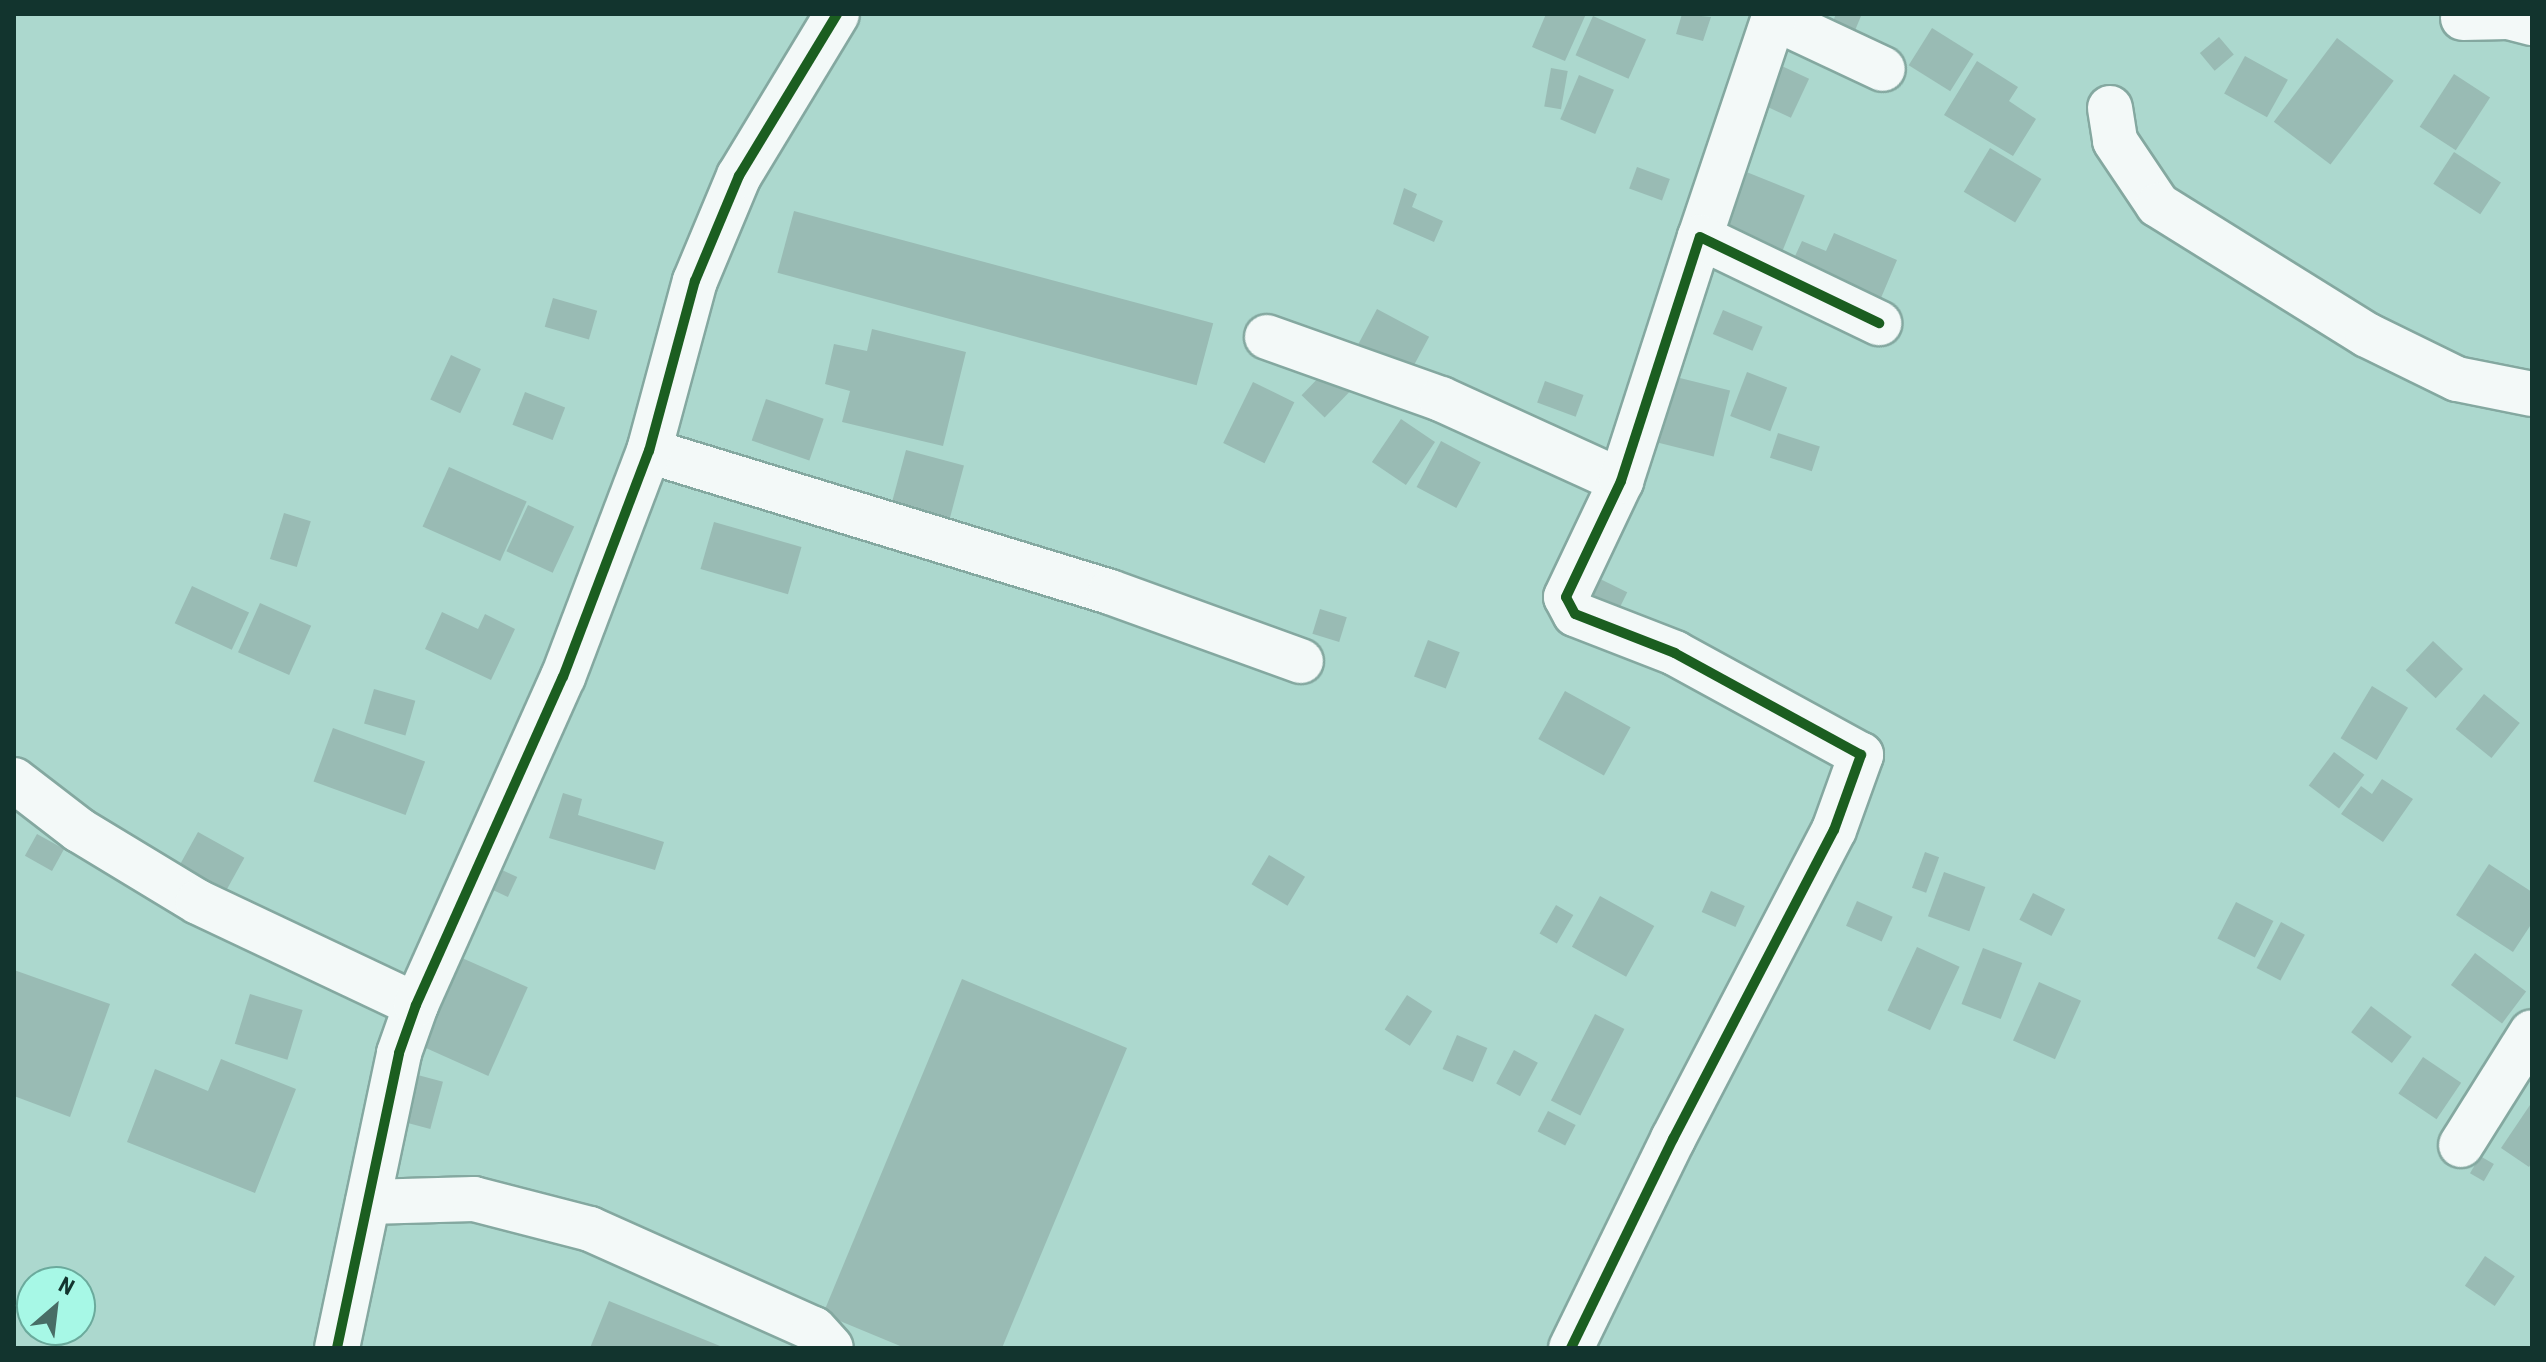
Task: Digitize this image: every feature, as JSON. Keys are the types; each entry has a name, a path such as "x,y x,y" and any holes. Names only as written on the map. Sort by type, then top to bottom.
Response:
{"street":[{"path":"337,1348 399,1053 416,1005 563,677 649,451 695,281 739,176 837,14"},
{"path":"1571,1348 1673,1139 1834,830 1861,755 1675,653 1575,614 1566,597 1621,481 1775,16 1883,69"},
{"path":"2463,18 2508,17 2532,23"},
{"path":"2110,108 2115,141 2158,205 2367,335 2457,379 2532,394"},
{"path":"1700,237 1879,323"},
{"path":"1267,337 1441,399 1621,481"},
{"path":"649,451 1110,592 1301,661"},
{"path":"14,780 79,830 198,902 416,1005"},
{"path":"2461,1145 2532,1032"},
{"path":"368,1202 474,1199 590,1229 814,1329 831,1348"}],"building":[{"path":"1546,14 1586,14 1565,61 1532,47"},
{"path":"1682,14 1711,17 1703,41 1676,34"},
{"path":"1836,14 1861,16 1849,45 1827,36"},
{"path":"1593,16 1646,40 1628,79 1576,55"},
{"path":"1932,28 1974,54 1950,91 1909,65"},
{"path":"2219,37 2234,55 2215,71 2200,53"},
{"path":"2337,38 2394,81 2331,165 2274,122"},
{"path":"2245,56 2288,80 2267,117 2224,94"},
{"path":"1771,61 1809,79 1791,118 1753,100"},
{"path":"1977,61 2018,87 2009,101 2036,119 2013,156 1944,115"},
{"path":"1551,68 1568,71 1561,109 1544,106"},
{"path":"2454,74 2490,97 2456,150 2420,127"},
{"path":"1579,75 1614,90 1595,134 1560,119"},
{"path":"1990,148 2041,179 2015,223 1964,192"},
{"path":"2454,152 2501,182 2480,214 2433,184"},
{"path":"1637,167 1670,179 1662,201 1629,189"},
{"path":"1739,169 1805,196 1779,259 1714,232"},
{"path":"1404,188 1417,194 1412,207 1443,221 1434,242 1393,224"},
{"path":"794,211 1213,323 1197,385 777,273"},
{"path":"1834,233 1897,260 1878,305 1790,267 1802,241 1826,251"},
{"path":"553,298 597,311 589,340 545,327"},
{"path":"1377,309 1429,337 1405,382 1353,354"},
{"path":"1723,310 1763,327 1752,351 1713,334"},
{"path":"872,329 966,352 943,446 842,422 850,391 825,384 834,344 867,351"},
{"path":"451,355 481,369 460,413 430,399"},
{"path":"1328,368 1351,390 1325,418 1302,395"},
{"path":"1747,372 1787,387 1770,431 1730,416"},
{"path":"1668,375 1730,390 1714,456 1652,441"},
{"path":"1545,381 1584,395 1576,417 1537,403"},
{"path":"1253,382 1294,402 1265,463 1223,443"},
{"path":"525,392 565,407 553,440 512,425"},
{"path":"766,399 824,419 809,460 752,441"},
{"path":"1401,419 1435,442 1406,485 1372,462"},
{"path":"1778,433 1820,447 1812,471 1770,458"},
{"path":"1441,441 1481,462 1456,508 1417,487"},
{"path":"906,450 964,466 948,526 890,511"},
{"path":"449,467 527,502 500,561 423,526"},
{"path":"528,505 574,527 553,573 506,551"},
{"path":"284,513 311,521 297,567 270,559"},
{"path":"714,522 801,547 788,594 700,569"},
{"path":"1594,576 1627,592 1614,619 1581,603"},
{"path":"192,586 249,613 232,650 175,623"},
{"path":"260,603 311,626 289,675 238,652"},
{"path":"1320,609 1347,617 1339,642 1312,634"},
{"path":"442,612 478,629 485,614 515,629 491,680 425,649"},
{"path":"1428,640 1460,652 1446,689 1414,676"},
{"path":"2433,641 2463,669 2436,698 2406,670"},
{"path":"2372,686 2408,708 2377,760 2341,738"},
{"path":"374,689 415,701 405,735 364,724"},
{"path":"1565,691 1631,727 1604,775 1538,739"},
{"path":"2484,694 2520,723 2491,758 2456,729"},
{"path":"333,728 425,762 406,815 314,782"},
{"path":"2334,752 2364,775 2339,808 2309,786"},
{"path":"2382,779 2413,799 2383,842 2341,814 2361,786 2372,794"},
{"path":"563,793 582,799 578,815 664,842 655,870 549,838"},
{"path":"198,832 244,858 221,900 175,874"},
{"path":"37,834 64,849 52,871 25,856"},
{"path":"1925,852 1939,857 1926,893 1912,888"},
{"path":"1269,855 1305,877 1287,906 1251,884"},
{"path":"2489,864 2532,892 2532,923 2513,952 2456,915"},
{"path":"500,869 517,877 508,897 491,889"},
{"path":"1944,872 1985,887 1969,931 1928,916"},
{"path":"1711,891 1745,906 1735,927 1702,912"},
{"path":"2033,893 2065,909 2051,936 2019,920"},
{"path":"1600,896 1654,926 1626,977 1572,947"},
{"path":"1857,901 1893,917 1882,942 1846,926"},
{"path":"2236,902 2273,921 2255,958 2217,939"},
{"path":"1556,905 1573,915 1557,944 1540,934"},
{"path":"2281,922 2305,935 2280,981 2257,968"},
{"path":"1917,947 1960,967 1930,1030 1887,1010"},
{"path":"1983,948 2022,963 2001,1019 1961,1004"},
{"path":"2475,953 2526,992 2502,1023 2451,985"},
{"path":"462,958 528,987 488,1076 423,1047"},
{"path":"14,970 110,1004 70,1117 14,1096"},
{"path":"962,979 1127,1048 1002,1348 905,1348 823,1314"},
{"path":"2039,982 2081,1001 2055,1059 2013,1040"},
{"path":"250,994 303,1010 287,1060 235,1044"},
{"path":"1407,995 1432,1011 1410,1046 1385,1029"},
{"path":"2371,1006 2412,1037 2392,1063 2351,1032"},
{"path":"1595,1014 1624,1029 1580,1115 1551,1100"},
{"path":"1457,1035 1487,1048 1473,1082 1443,1069"},
{"path":"1514,1050 1538,1063 1520,1096 1496,1084"},
{"path":"2423,1057 2461,1083 2437,1119 2398,1093"},
{"path":"221,1059 296,1089 255,1193 127,1142 155,1069 208,1091"},
{"path":"414,1074 443,1082 430,1129 401,1121"},
{"path":"2530,1105 2532,1162 2529,1167 2501,1148"},
{"path":"1548,1111 1576,1125 1565,1146 1538,1131"},
{"path":"2480,1156 2494,1164 2484,1181 2470,1173"},
{"path":"2485,1256 2515,1276 2495,1306 2465,1286"},
{"path":"609,1301 725,1348 590,1348"}],"cycle path":[{"path":"337,1348 399,1053 416,1005 563,677 649,451 695,281 739,176 837,14"},
{"path":"1571,1348 1673,1139 1834,830 1861,755 1675,653 1575,614 1566,597 1621,481 1700,237 1879,323"}]}
